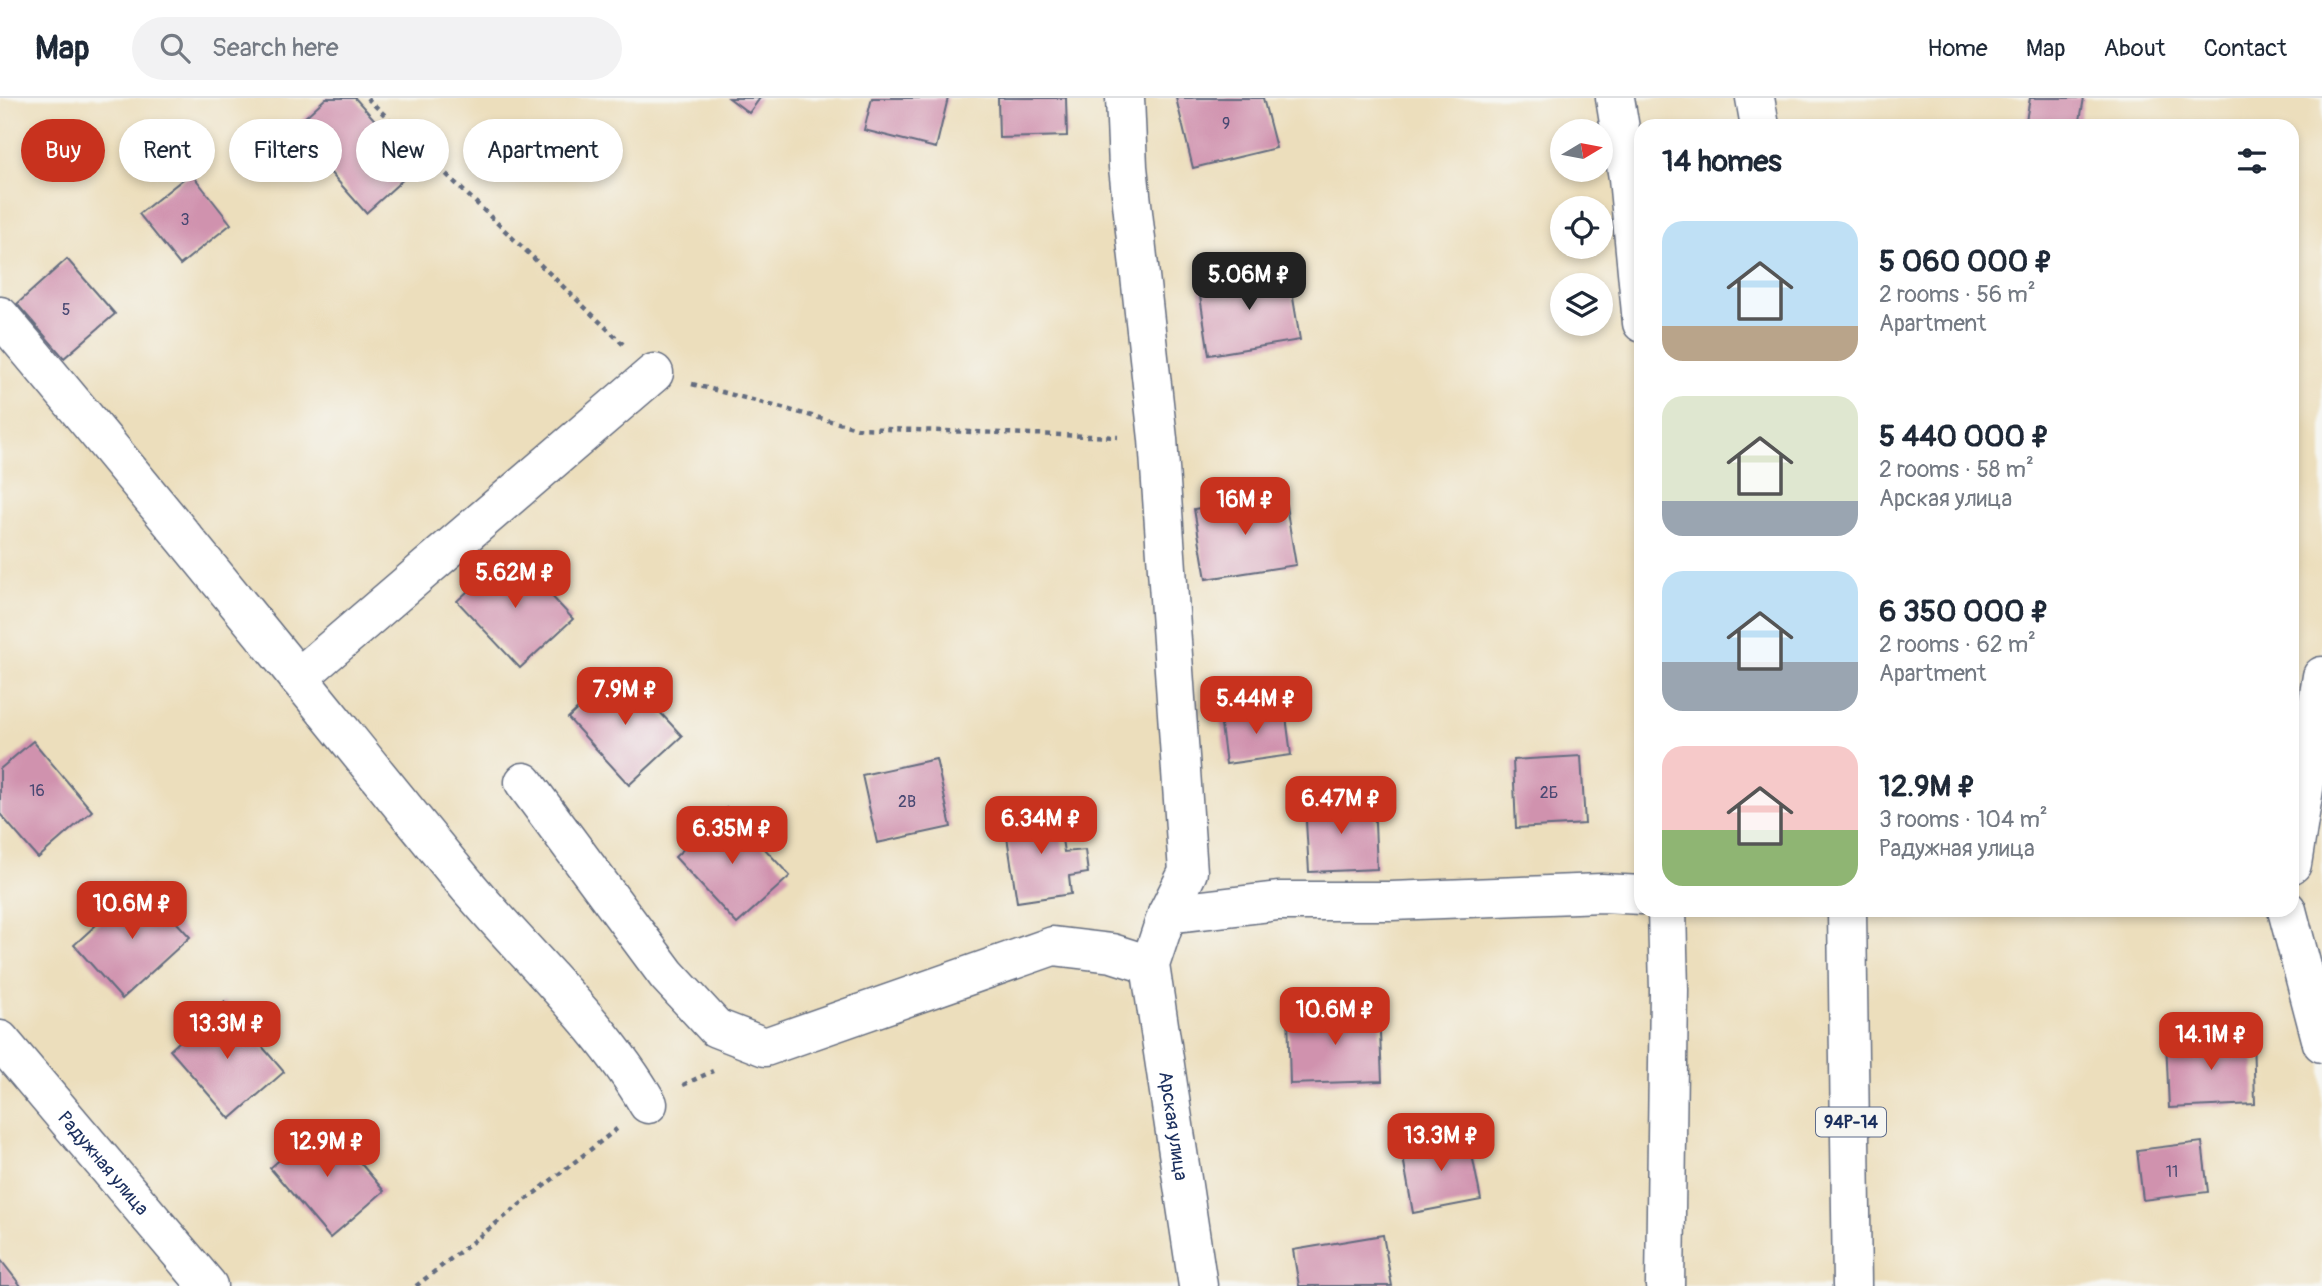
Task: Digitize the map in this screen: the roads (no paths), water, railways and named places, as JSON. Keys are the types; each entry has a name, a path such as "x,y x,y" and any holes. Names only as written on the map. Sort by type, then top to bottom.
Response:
{"street":[{"path":"524,782 667,975 716,1028 765,1046 1053,946 1112,953 1150,965 1167,914 1188,872 1158,439 1128,167 1125,98"},
{"path":"1615,98 1629,178 1634,234"},
{"path":"1755,98 1759,119"},
{"path":"0,316 130,469 478,899 628,1069 648,1104"},
{"path":"298,678 654,373"},
{"path":"2299,820 2322,676"},
{"path":"1167,914 1278,901 1634,895"},
{"path":"1665,1286 1670,990 1667,917"},
{"name":"94Р-14","path":"1847,917 1852,1286"},
{"path":"2289,917 2322,1044"},
{"name":"Арская улица","path":"1150,965 1198,1286"},
{"name":"Радужная улица","path":"0,1040 208,1286"}]}
